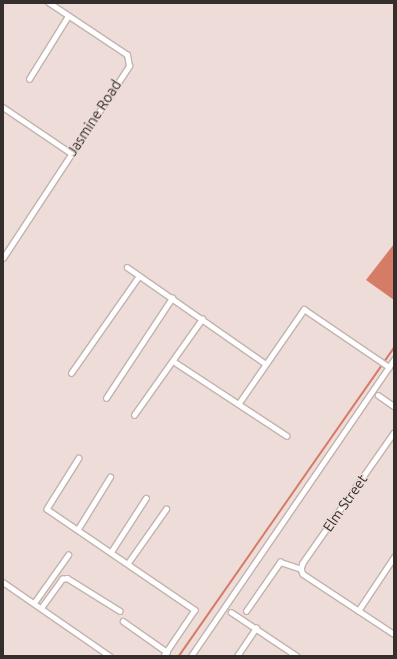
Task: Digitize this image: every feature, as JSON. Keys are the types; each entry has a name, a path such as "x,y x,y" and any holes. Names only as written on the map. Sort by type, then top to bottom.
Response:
{"street":[{"name":"Jasmine Road","path":"3,258 128,66 127,55 49,3"},
{"path":"29,79 68,16"},
{"path":"3,107 72,153"},
{"path":"127,267 266,364"},
{"path":"71,373 139,276"},
{"path":"106,398 172,298"},
{"path":"239,403 304,309 388,367"},
{"path":"134,415 202,319"},
{"path":"190,656 394,359"},
{"path":"173,361 287,436"},
{"path":"378,395 394,406"},
{"name":"Elm Street","path":"302,571 303,563 394,433"},
{"path":"79,458 47,509 78,528 195,610 166,654 123,622"},
{"path":"78,528 110,477"},
{"path":"111,552 146,498"},
{"path":"128,563 166,509"},
{"path":"34,603 68,555"},
{"path":"358,610 394,557"},
{"path":"246,611 280,562 302,571 394,634"},
{"path":"41,608 62,579 67,578 120,611"},
{"path":"3,582 110,656"},
{"path":"231,612 297,656"},
{"path":"237,656 256,628"}],"shaded area":[{"path":"394,244 394,300 366,280"}],"waterway":[{"path":"179,656 394,348"}]}
